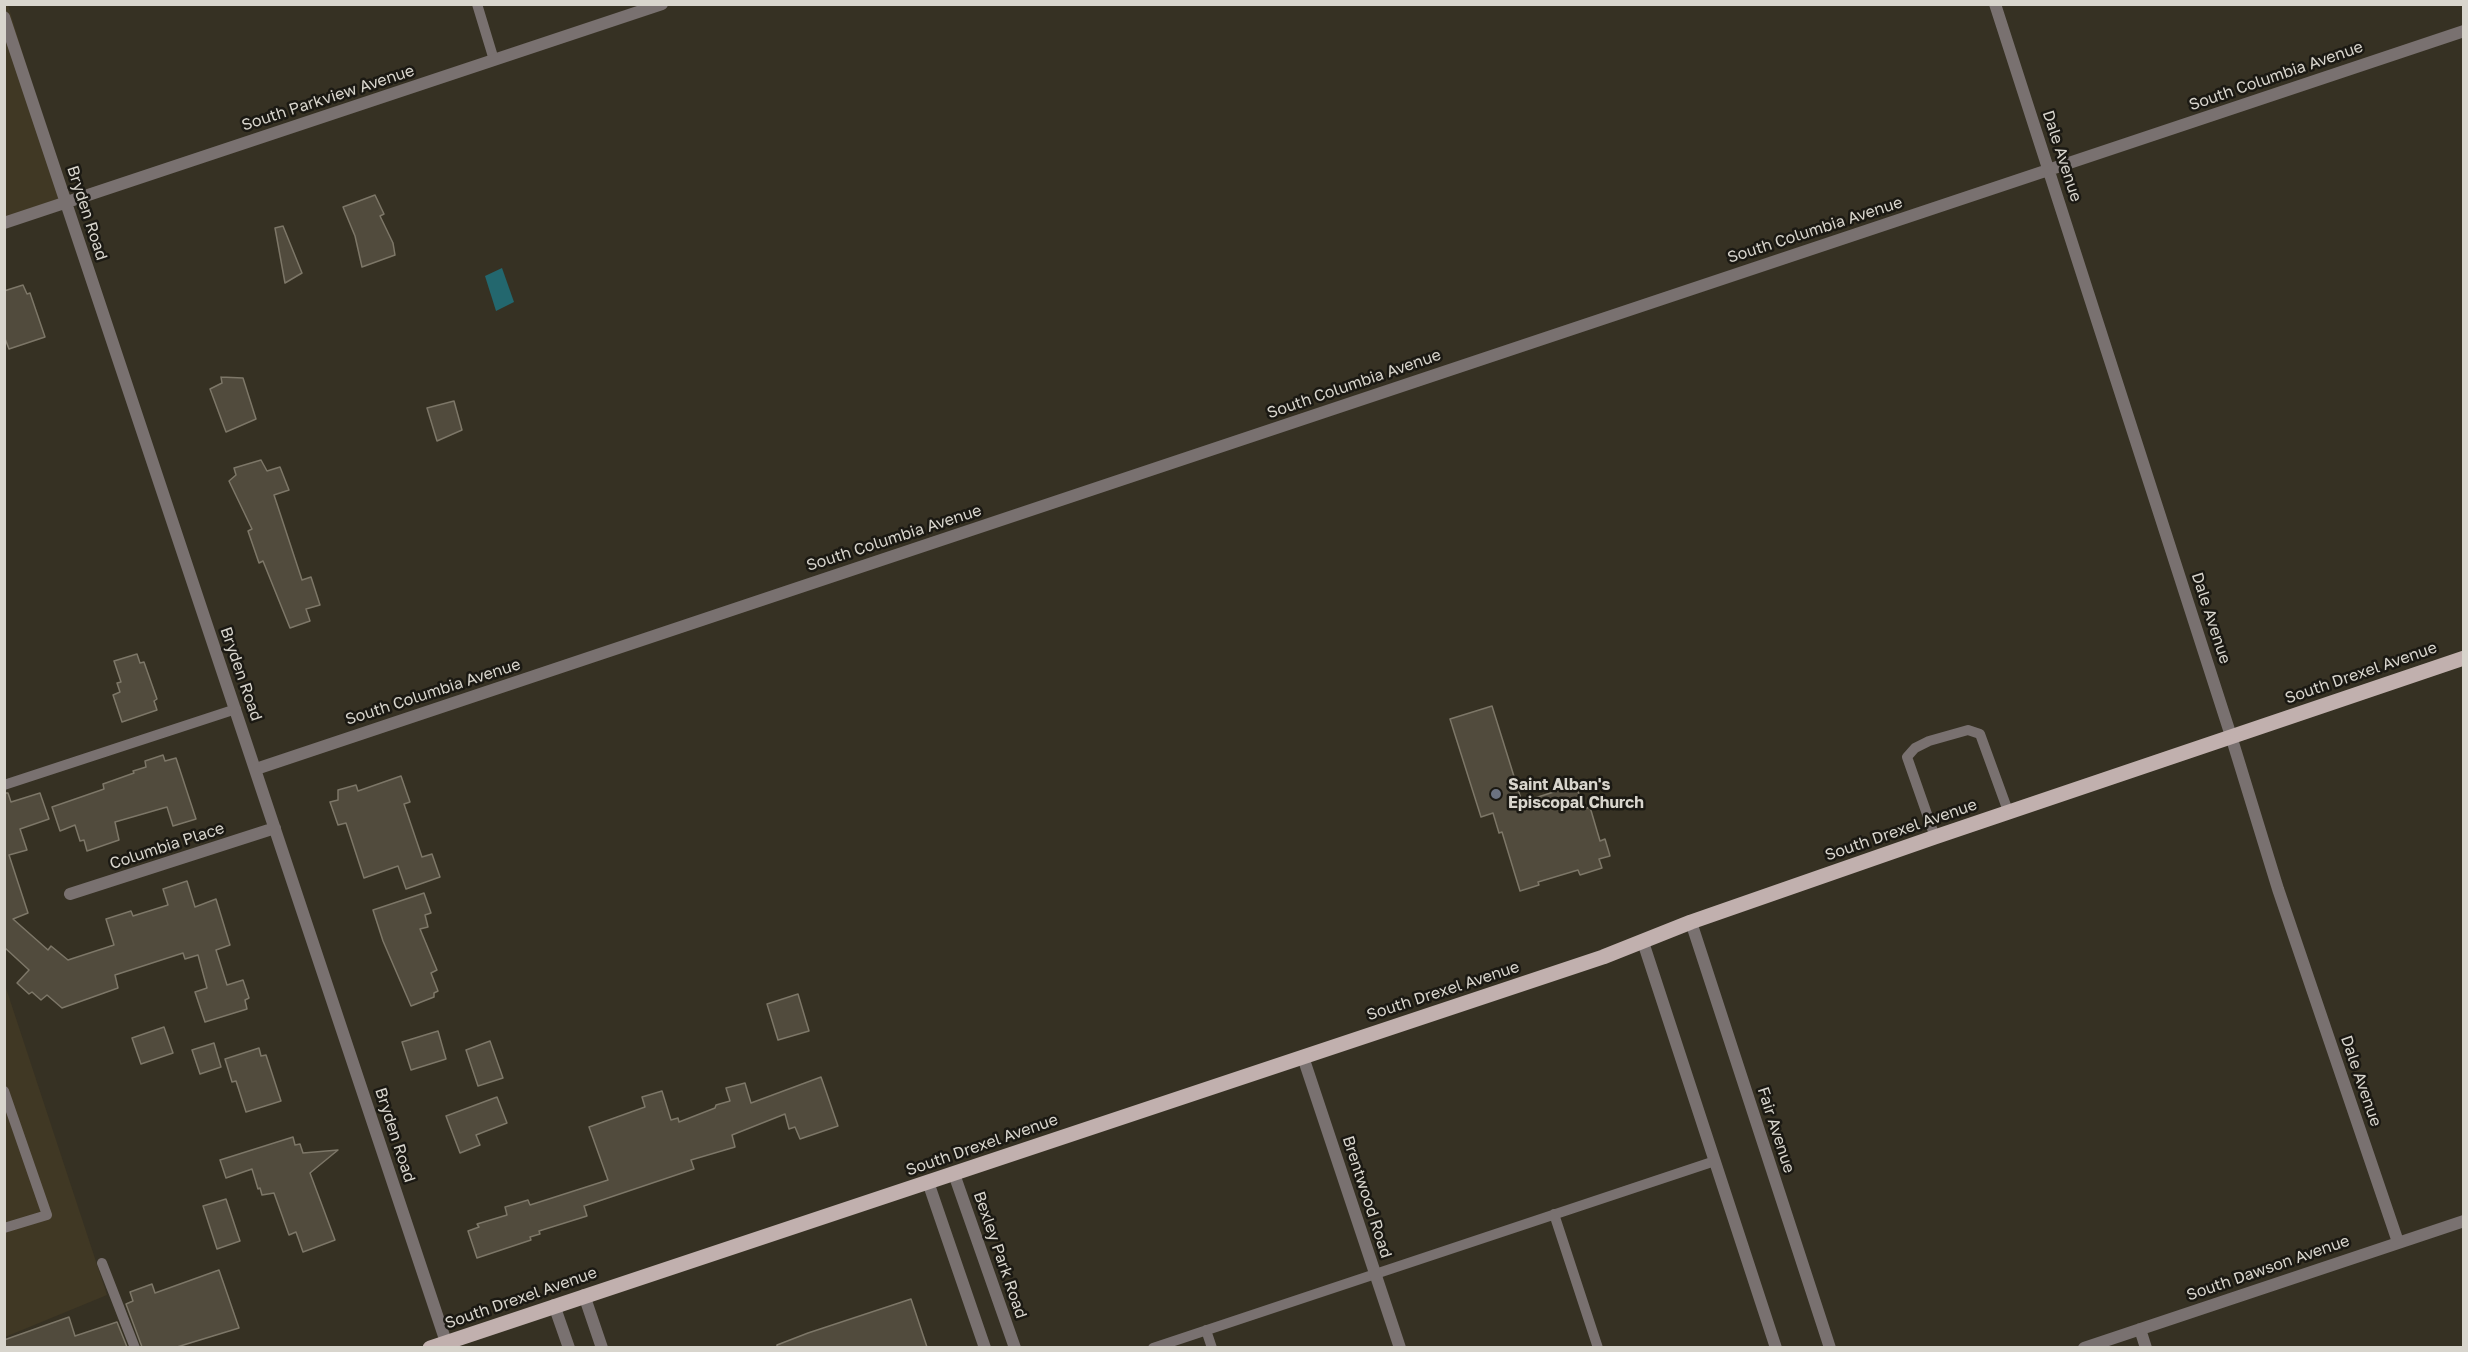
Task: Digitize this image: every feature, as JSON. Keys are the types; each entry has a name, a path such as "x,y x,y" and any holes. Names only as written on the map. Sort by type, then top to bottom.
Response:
{"main road":[{"name":"South Drexel Avenue","path":"430,1347 954,1174 1643,942 1691,922 2008,811 2463,658"}],"street":[{"name":"South Parkview Avenue","path":"4,222 662,4"},
{"name":"Dale Avenue","path":"1995,4 2231,736 2278,889 2398,1242"},
{"name":"Bryden Road","path":"4,17 446,1342"},
{"name":"South Columbia Avenue","path":"256,768 2463,31"},
{"name":"Columbia Place","path":"70,894 275,828"},
{"name":"Fair Avenue","path":"1691,922 1830,1347"},
{"path":"1643,942 1776,1347"},
{"name":"Brentwood Road","path":"1303,1057 1400,1347"},
{"name":"Bexley Park Road","path":"954,1174 1014,1347"},
{"path":"928,1182 985,1347"},
{"name":"South Dawson Avenue","path":"2084,1347 2463,1221"},
{"path":"584,1296 602,1347"},
{"path":"554,1305 569,1347"},
{"path":"2140,1329 2146,1347"}],"lane":[{"path":"477,4 494,60"},
{"path":"4,785 236,709"},
{"path":"1935,837 1907,757 1915,748 1929,741 1968,730 1980,734 2008,811"},
{"path":"4,1091 47,1215 4,1228"},
{"path":"1153,1347 1715,1161"},
{"path":"1554,1214 1598,1347"},
{"path":"102,1263 135,1347"},
{"path":"1206,1330 1212,1347"}],"shaded area":[{"path":"4,5 8,5 67,199 4,221"},
{"path":"4,982 107,1295 5,1337 4,1337"}],"water":[{"path":"502,268 514,302 496,311 485,276"}],"building":[{"path":"375,195 384,214 380,216 393,243 395,255 362,267 355,236 343,207"},
{"path":"283,226 302,273 285,283 275,228"},
{"path":"23,285 27,294 30,293 45,337 9,349 4,336 4,291"},
{"path":"221,377 243,378 256,419 226,432 210,389 222,383"},
{"path":"454,401 462,430 437,441 427,408"},
{"path":"261,460 267,471 280,467 289,490 274,495 302,580 311,577 320,605 306,609 310,621 290,628 263,561 259,563 248,531 252,529 229,481 236,475 234,468"},
{"path":"137,654 140,663 144,662 157,699 154,701 157,710 122,722 113,695 120,692 117,683 121,682 114,661"},
{"name":"Saint Alban's Episcopal Church","path":"1492,706 1522,802 1576,785 1584,809 1590,807 1600,841 1605,839 1610,856 1599,859 1602,868 1580,875 1578,870 1538,882 1539,885 1520,891 1502,832 1499,833 1493,813 1481,817 1450,719"},
{"path":"163,755 165,761 176,758 196,819 173,826 167,807 115,822 119,840 87,851 84,840 80,841 75,825 60,831 52,807 104,789 103,784 134,773 133,771 146,767 145,761"},
{"path":"401,776 410,802 404,804 422,857 432,854 440,877 406,889 398,866 364,878 346,823 338,825 330,802 338,800 338,790 356,785 358,791"},
{"path":"4,793 8,793 11,802 40,793 49,819 20,829 27,850 9,855 28,913 13,919 48,950 51,946 68,960 114,945 106,919 131,911 133,916 168,905 163,889 187,881 195,907 216,899 230,945 216,950 227,985 243,980 249,998 245,1000 247,1009 205,1022 195,992 207,988 198,955 185,959 183,953 115,975 118,988 62,1008 47,995 41,1000 32,992 29,994 17,983 29,970 4,947"},
{"path":"424,893 431,913 425,915 428,927 420,929 437,970 431,973 438,991 434,993 434,997 411,1006 383,941 373,910"},
{"path":"798,994 809,1031 778,1040 767,1004"},
{"path":"164,1027 173,1053 141,1064 132,1038"},
{"path":"438,1031 446,1059 411,1070 402,1042"},
{"path":"490,1041 503,1078 478,1086 466,1050"},
{"path":"214,1043 221,1067 200,1074 192,1050"},
{"path":"259,1048 261,1056 266,1055 281,1101 246,1112 236,1081 232,1082 225,1059"},
{"path":"821,1077 838,1126 800,1139 795,1127 789,1129 785,1114 732,1135 735,1147 691,1160 694,1169 584,1206 587,1216 539,1231 540,1234 530,1237 531,1240 477,1258 468,1231 479,1227 477,1224 507,1215 505,1207 528,1200 530,1205 608,1180 589,1127 645,1107 642,1097 662,1091 671,1120 678,1118 679,1122 730,1101 726,1088 745,1083 751,1103"},
{"path":"497,1097 507,1123 476,1135 480,1145 460,1153 446,1116"},
{"path":"293,1137 295,1145 300,1144 303,1153 338,1150 310,1173 335,1240 303,1252 296,1232 289,1235 274,1193 262,1195 252,1169 226,1178 220,1160"},
{"path":"226,1199 240,1241 217,1249 203,1206"},
{"path":"219,1270 239,1328 177,1347 142,1347 126,1304 133,1301 130,1292 152,1284 155,1293"},
{"path":"911,1299 927,1347 777,1347 777,1345 808,1333"},
{"path":"69,1317 75,1336 117,1322 127,1347 4,1347 4,1340"}],"place":[{"name":"Saint Alban's Episcopal Church","path":"1496,794"}]}
